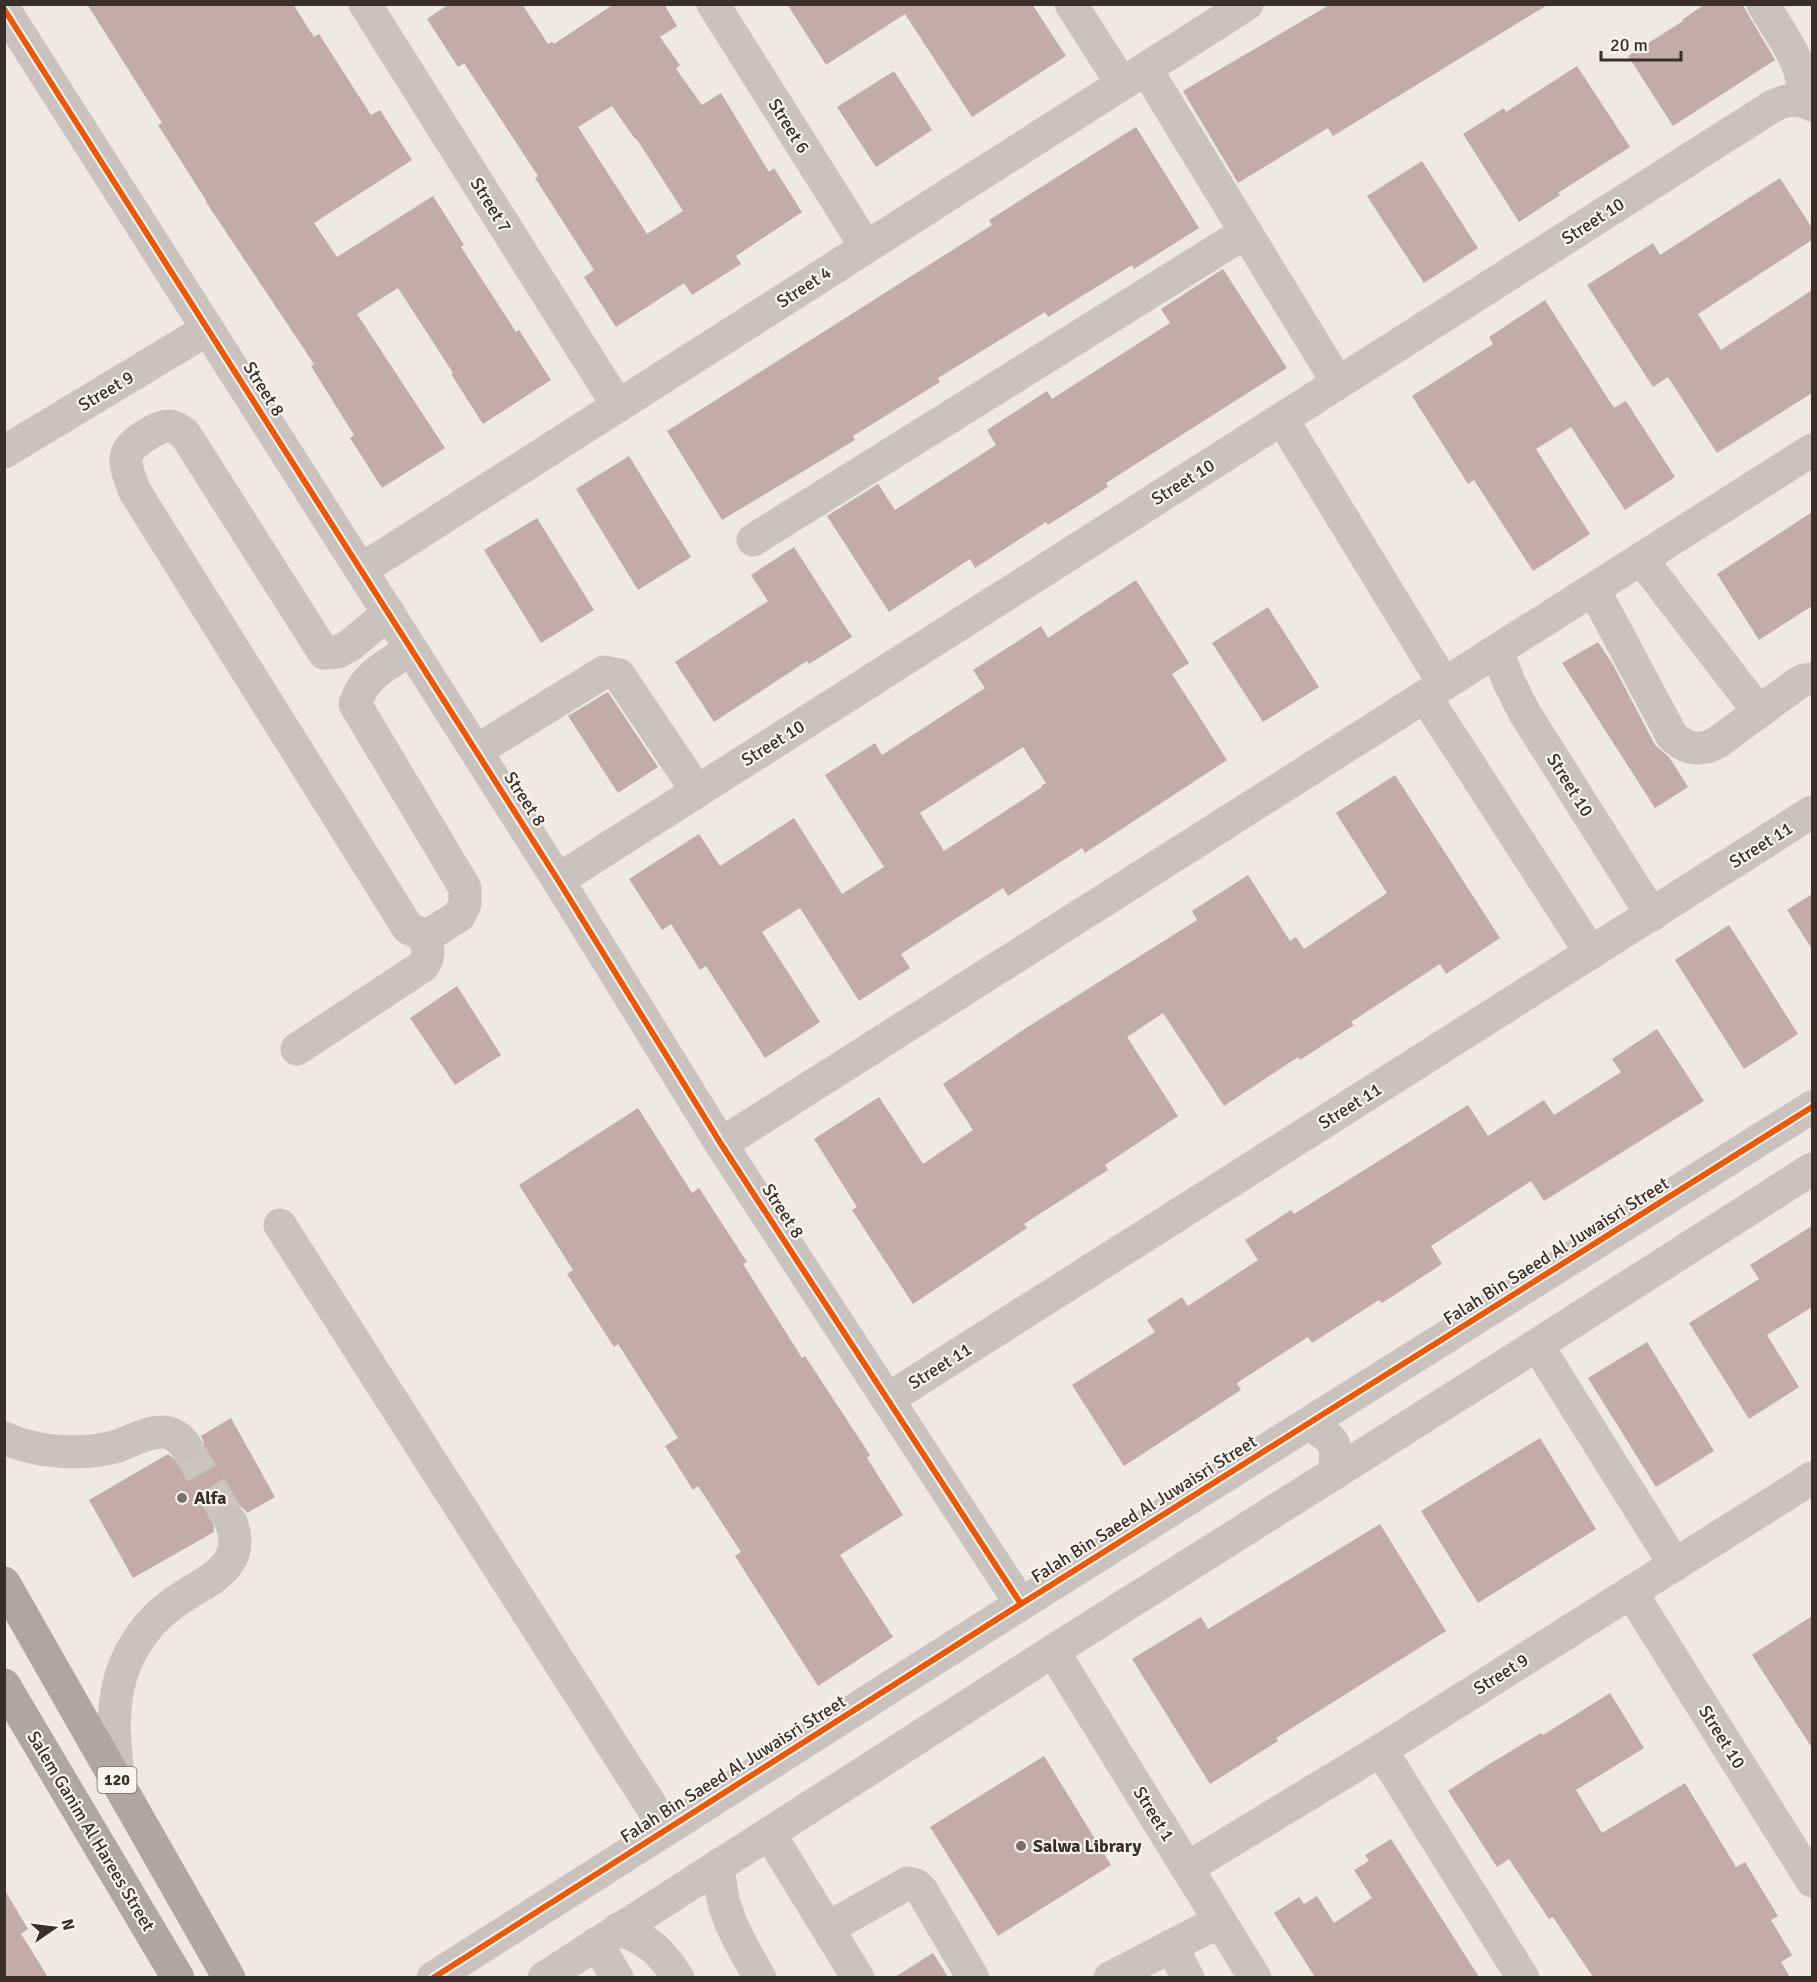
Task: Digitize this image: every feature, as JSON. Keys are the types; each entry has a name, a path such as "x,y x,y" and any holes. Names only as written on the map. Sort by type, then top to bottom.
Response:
{"main road":[{"name":"120","path":"4,1583 229,1977"},
{"name":"Salem Ganim Al Harees Street","path":"4,1685 13,1711 178,1977"}],"street":[{"name":"Street 7","path":"365,4 618,406"},
{"name":"Street 6","path":"712,4 866,247"},
{"path":"1071,4 1134,76 1245,232 1338,383"},
{"name":"Street 4","path":"361,570 1247,4"},
{"path":"1763,4 1801,70 1808,103"},
{"name":"Street 8","path":"4,9 558,880 721,1144 1021,1604"},
{"name":"Street 10","path":"558,880 1773,106 1793,99 1808,103"},
{"path":"753,540 1245,232"},
{"name":"Street 9","path":"4,452 208,329"},
{"path":"1282,419 1434,690 1592,953"},
{"path":"297,1049 423,966 427,961 428,947 421,934 408,928 134,490 126,466 126,454 133,443 165,426 174,427 185,434 356,704 465,888 465,904 459,916 432,933 421,934"},
{"path":"721,1144 1812,450"},
{"path":"1642,560 1759,712"},
{"path":"1594,590 1672,736 1681,745 1693,749 1706,748 1798,683 1812,679"},
{"path":"324,653 338,652 349,646 389,613"},
{"path":"356,704 360,689 368,679 411,649"},
{"name":"Street 10","path":"1497,651 1524,712 1652,915"},
{"path":"476,751 604,672 620,675 697,791"},
{"name":"Street 11","path":"888,1399 1812,812"},
{"name":"Falah Bin Saeed Al Juwaisri Street","path":"433,1977 1812,1107"},
{"path":"543,1977 1812,1169"},
{"path":"280,1225 666,1829"},
{"path":"1537,1345 1675,1565"},
{"path":"1309,1424 1330,1437 1336,1452 1334,1474"},
{"path":"4,1438 15,1443 47,1450 81,1452 115,1447 163,1432 179,1438 185,1444"},
{"name":"Street 9","path":"1187,1868 1381,1750 1812,1478"},
{"path":"119,1784 113,1732 114,1708 118,1685 126,1662 138,1640 170,1605 222,1570 231,1561 236,1548 236,1535 231,1522"},
{"name":"Street 10","path":"1631,1592 1812,1881"},
{"name":"Street 1","path":"1053,1651 1255,1977"},
{"path":"1381,1750 1523,1977"},
{"path":"769,1833 858,1977"},
{"path":"719,1865 721,1893 729,1920 760,1977"},
{"path":"828,1929 908,1883 916,1885 922,1891 973,1977"},
{"path":"1110,1977 1220,1921"},
{"path":"608,1936 635,1935 650,1944 663,1956 678,1977"},
{"path":"608,1936 616,1977"},
{"path":"1171,1946 1188,1977"}],"building":[{"path":"87,4 293,4 314,37 319,34 371,115 380,110 412,160 314,223 337,257 433,196 464,245 461,247 516,332 519,330 551,380 483,424 398,288 357,314 445,448 382,488 350,438 354,435 311,366 314,364 206,202 158,125 162,123"},
{"path":"449,4 522,4 548,44 552,42 554,44 614,4 664,4 677,26 660,37 680,65 676,69 702,105 721,93 769,172 774,168 802,212 736,256 741,264 692,295 684,283 616,327 584,277 594,270 535,178 538,176 464,63 458,67 427,19","holes":["612,106 683,211 647,234 578,127"]},
{"path":"787,4 1032,4 1066,56 972,117 905,14 826,65"},
{"path":"1331,4 1549,4 1333,136 1328,128 1238,183 1183,91"},
{"path":"1705,4 1742,4 1775,60 1673,126 1628,56"},
{"path":"1577,66 1630,147 1558,193 1560,195 1519,222 1463,134 1504,108 1506,112"},
{"path":"894,71 932,130 876,167 837,107"},
{"path":"1136,127 1199,228 1134,269 1132,265 1048,317 1045,312 938,378 940,382 853,436 855,440 722,520 667,431 992,225 989,220"},
{"path":"1422,161 1478,248 1424,283 1367,196"},
{"path":"1780,178 1812,228 1812,240 1698,314 1721,350 1812,290 1812,393 1717,453 1668,377 1653,387 1587,285 1653,243 1660,255"},
{"path":"1223,269 1287,368 1106,483 1108,487 1048,525 1046,522 975,568 970,559 889,612 827,516 878,484 895,510 996,445 987,430 1047,391 1052,399 1170,323 1161,309"},
{"path":"1545,300 1614,408 1626,401 1675,477 1625,510 1571,427 1536,449 1590,534 1533,571 1474,480 1468,484 1412,396 1493,344 1489,337"},
{"path":"629,456 691,557 638,590 576,489"},
{"path":"1812,512 1812,606 1759,640 1717,574"},
{"path":"537,518 594,610 541,643 484,550"},
{"path":"794,547 852,637 809,664 807,661 714,722 675,662 768,601 751,575"},
{"path":"1136,580 1189,663 1172,674 1227,760 1085,853 1082,848 1008,896 1003,888 901,954 910,968 859,1001 800,908 762,932 820,1022 765,1058 706,966 700,970 671,924 662,930 629,879 699,834 720,866 794,818 842,894 884,867 825,775 875,743 882,755 985,688 973,670 1041,626 1048,638","holes":["1023,747 1046,783 944,851 920,813"]},
{"path":"1268,607 1319,687 1263,722 1212,643"},
{"path":"1598,642 1613,665 1655,745 1669,757 1688,787 1655,808 1562,663"},
{"path":"608,692 658,767 618,793 568,716"},
{"path":"1395,775 1500,938 1446,974 1440,964 1351,1022 1354,1025 1300,1060 1298,1057 1224,1106 1163,1013 1127,1037 1178,1116 1105,1165 1108,1170 1024,1224 1027,1228 913,1304 852,1210 857,1207 814,1139 879,1097 923,1164 973,1130 943,1084 1026,1028 1197,920 1192,911 1248,875 1290,941 1296,937 1304,949 1387,893 1336,813"},
{"path":"1812,894 1812,949 1787,910"},
{"path":"1729,925 1798,1034 1744,1069 1675,960"},
{"path":"457,986 501,1055 455,1085 410,1018"},
{"path":"1657,1029 1704,1101 1544,1201 1531,1181 1431,1246 1442,1264 1382,1303 1379,1300 1312,1343 1308,1337 1237,1383 1241,1390 1124,1466 1072,1385 1155,1332 1147,1320 1182,1297 1188,1306 1258,1260 1245,1240 1291,1210 1294,1214 1468,1105 1488,1136 1544,1100 1554,1115 1621,1072 1612,1059"},
{"path":"638,1108 692,1193 699,1188 747,1262 743,1264 802,1358 805,1356 870,1455 867,1458 903,1515 840,1555 893,1637 818,1686 735,1556 741,1552 698,1486 693,1490 665,1446 678,1438 618,1344 614,1347 567,1274 573,1270 519,1185"},
{"path":"1812,1226 1812,1307 1767,1335 1799,1387 1749,1419 1689,1323 1759,1279 1750,1265"},
{"path":"1647,1342 1714,1451 1656,1487 1588,1378"},
{"name":"Alfa","path":"231,1418 275,1497 247,1513 236,1504 227,1504 219,1508 213,1517 214,1532 133,1578 89,1500 168,1454 179,1463 187,1464 196,1460 203,1451 204,1443 201,1436"},
{"path":"1540,1438 1596,1529 1478,1603 1421,1511"},
{"path":"1380,1524 1446,1631 1276,1738 1278,1741 1210,1784 1132,1659 1201,1617 1208,1629"},
{"path":"1812,1616 1812,1748 1752,1655"},
{"path":"1610,1693 1644,1748 1576,1790 1602,1833 1685,1783 1736,1867 1745,1862 1778,1916 1771,1920 1792,1955 1781,1962 1790,1977 1593,1977 1553,1917 1549,1919 1509,1859 1497,1867 1448,1791"},
{"name":"Salwa Library","path":"1044,1756 1111,1865 998,1936 930,1827"},
{"path":"1391,1839 1479,1977 1315,1977 1274,1913 1299,1897 1304,1904 1317,1896 1334,1923 1372,1898 1354,1870 1369,1861 1365,1855"},
{"path":"4,1889 28,1929 21,1934 48,1977 4,1977"},
{"path":"933,1953 948,1977 895,1977"}],"tunnel":[{"path":"185,1445 231,1522"}],"cycle path":[{"path":"4,9 558,880 721,1144 1021,1604"},
{"path":"433,1978 1021,1604 1812,1107"}],"place":[{"name":"Alfa","path":"182,1498"},
{"name":"Salwa Library","path":"1021,1846"}]}
